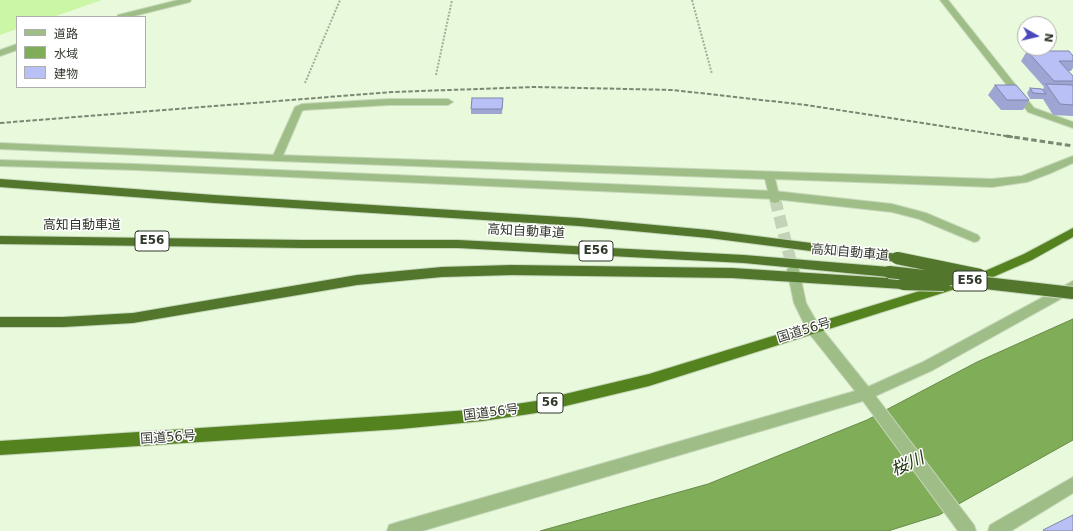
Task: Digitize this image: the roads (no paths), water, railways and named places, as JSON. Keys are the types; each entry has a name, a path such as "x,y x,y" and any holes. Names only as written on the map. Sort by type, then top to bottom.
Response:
{"highway":[{"path":"0,183 214,199 455,213 579,222 709,234 897,258 1051,290"},
{"name":"国道56号","path":"0,448 400,422 483,415 529,408 649,380 989,274 1028,257 1073,232"},
{"name":"高知自動車道","path":"0,240 303,244 458,244 744,259 889,272 1073,293"},
{"path":"0,322 62,322 133,318 357,280 442,272 512,270 793,273 904,284 1051,290"}],"street":[{"path":"125,16 187,0"},
{"path":"944,0 1031,110 1073,125"},
{"path":"0,53 16,47"},
{"path":"277,158 298,109 302,107 389,102 448,102"},
{"path":"0,146 277,158 992,183 1023,179 1073,159"},
{"path":"0,163 136,166 774,197 892,208 922,216 974,238"},
{"path":"769,175 774,197"},
{"path":"793,273 800,303 813,328 868,397 968,531"},
{"path":"395,531 868,397 928,366 1073,286"},
{"path":"996,531 1073,484"}],"water":[{"name":"桜川","path":"1073,319 1073,440 939,515 888,531 540,531 708,484 867,420 977,362"}],"tunnel":[{"path":"775,199 793,270"}],"railway":[{"path":"0,123 392,92 535,87 673,90 806,105 1013,137"},
{"path":"1006,136 1073,146"}]}
